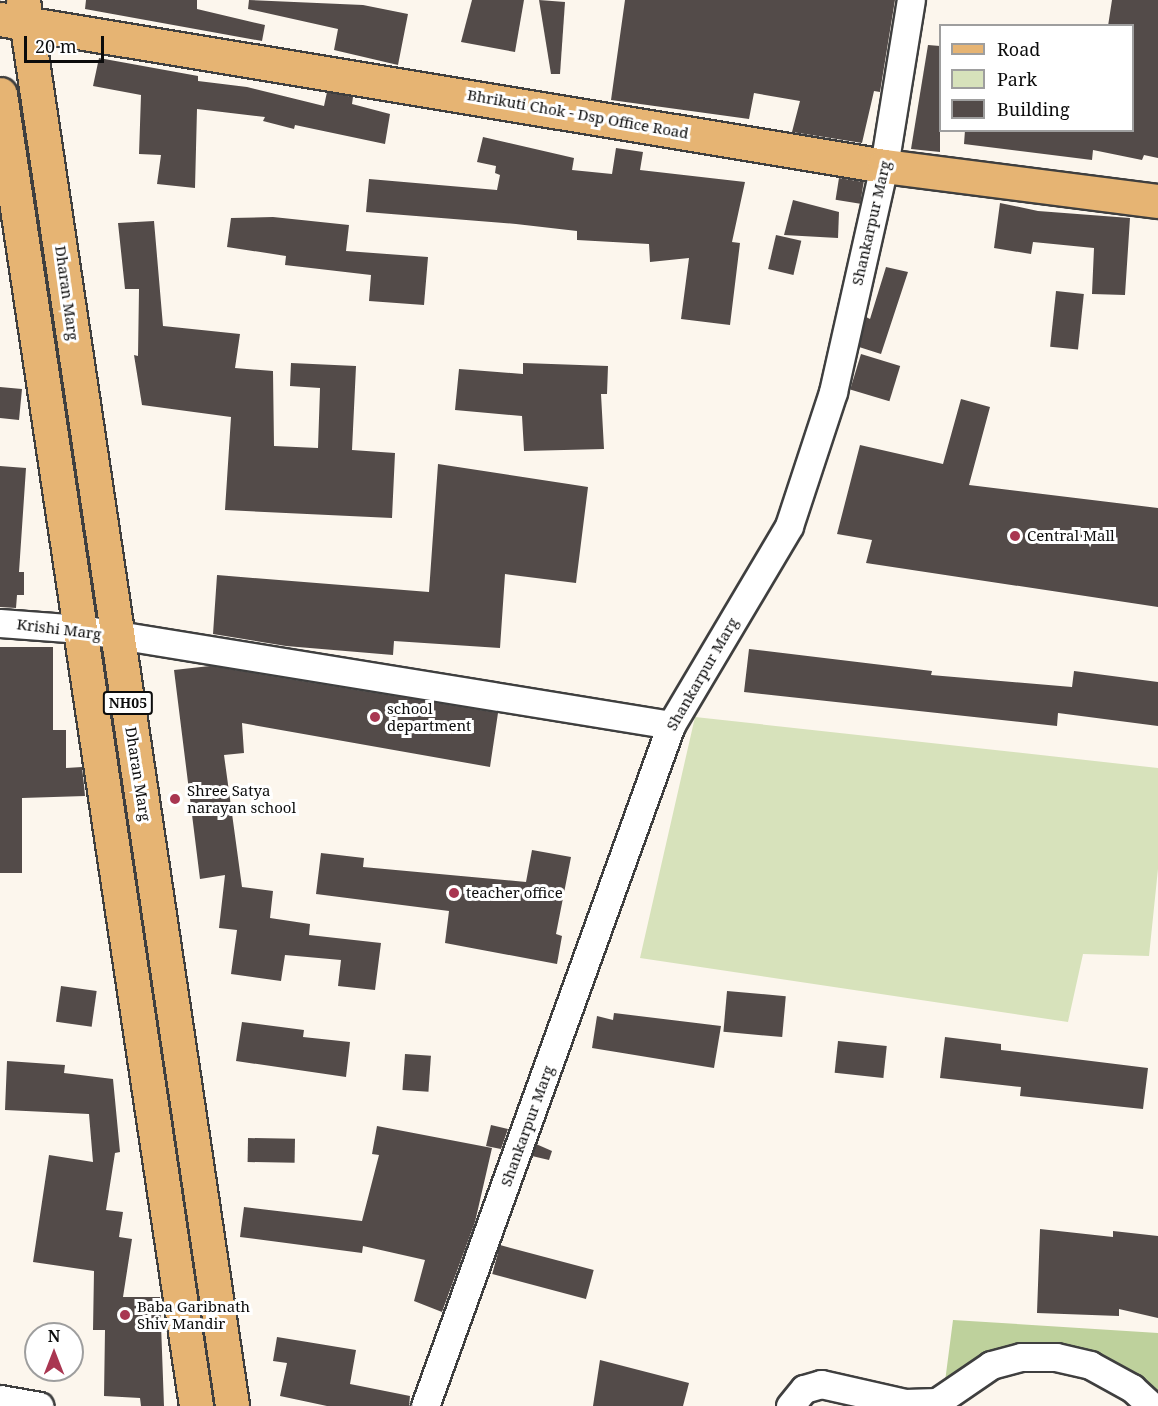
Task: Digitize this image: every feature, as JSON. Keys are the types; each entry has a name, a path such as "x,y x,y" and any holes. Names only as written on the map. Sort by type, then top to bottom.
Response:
{"main road":[{"name":"Bhrikuti Chok - Dsp Office Road","path":"16,13 885,166 1158,201"},
{"name":"Dharan Marg","path":"16,13 118,638 232,1406"},
{"name":"NH05","path":"0,94 196,1406"}],"street":[{"name":"Shankarpur Marg","path":"425,1406 671,724 789,526 833,392 885,166 911,0"},
{"name":"Krishi Marg","path":"0,623 81,629 118,638 671,724"},
{"path":"790,1406 804,1389 820,1384 905,1402 937,1402 991,1365 1021,1357 1056,1357 1090,1365 1132,1388 1150,1406"},
{"path":"0,1399 39,1406"}],"green space":[{"path":"695,717 1158,768 1158,869 1149,956 1083,954 1068,1022 640,958"},
{"path":"953,1320 1158,1333 1158,1406 1082,1364 1033,1360 943,1397"}],"building":[{"path":"86,0 197,0 197,9 265,25 262,41 85,9"},
{"path":"249,0 363,5 408,14 398,65 334,50 338,29 248,9"},
{"path":"472,0 524,0 515,52 461,42"},
{"path":"539,0 565,2 560,74 551,74"},
{"path":"625,0 895,0 880,92 874,91 862,143 792,132 800,101 754,93 749,119 611,100"},
{"path":"1112,0 1158,0 1158,158 1144,155 1142,160 1093,150 1092,160 964,144 965,132 1134,132 1134,24 1108,24"},
{"path":"928,45 939,46 940,152 911,149"},
{"path":"99,58 198,76 198,81 247,87 324,106 327,92 353,97 352,104 390,114 385,144 295,125 294,129 263,121 265,117 197,109 195,188 157,184 161,155 139,154 141,95 93,86"},
{"path":"483,137 574,158 572,170 612,174 616,148 643,152 640,170 745,182 732,242 740,243 730,325 681,319 689,258 650,262 649,244 577,240 577,231 516,224 366,212 369,179 497,190 500,175 495,173 496,166 477,162"},
{"path":"839,178 864,182 860,204 836,200"},
{"path":"793,200 839,212 838,238 784,235"},
{"path":"1000,203 1038,211 1130,218 1125,295 1092,294 1094,248 1033,242 1031,254 994,248"},
{"path":"273,217 349,225 346,251 428,257 424,305 369,301 371,275 285,265 286,256 227,247 231,218"},
{"path":"154,221 163,326 240,334 235,368 273,371 274,446 318,448 320,388 290,386 291,363 356,366 352,450 395,453 392,518 225,510 231,417 142,405 134,355 138,356 139,289 125,289 118,223"},
{"path":"776,235 801,241 793,275 768,269"},
{"path":"886,267 908,272 881,354 859,347 866,317 870,319"},
{"path":"1056,291 1084,294 1078,350 1050,347"},
{"path":"861,354 900,366 889,401 850,389"},
{"path":"523,363 608,366 607,394 601,394 604,449 524,451 522,416 455,410 459,369 523,374"},
{"path":"0,387 22,389 19,420 0,418"},
{"name":"Central Mall","path":"961,399 990,407 969,485 1158,508 1158,607 866,563 872,540 837,534 860,445 943,464"},
{"path":"438,464 588,487 576,583 505,574 500,648 394,641 393,655 286,646 213,634 217,575 429,592"},
{"path":"0,466 26,468 19,572 24,572 24,595 17,595 16,608 0,607"},
{"path":"0,647 53,647 53,730 66,730 66,768 82,767 84,785 85,796 22,798 22,873 0,873"},
{"path":"749,649 932,671 931,675 1072,687 1074,671 1158,682 1158,726 1058,713 1057,726 744,692"},
{"path":"210,666 498,713 490,767 242,723 244,753 224,755 242,887 273,891 270,918 310,924 309,935 381,943 375,990 338,986 341,960 285,955 281,981 231,974 237,930 219,928 225,875 200,879 174,670"},
{"path":"532,850 571,857 556,934 562,936 557,964 445,943 449,911 316,894 321,853 364,858 363,867 526,882"},
{"path":"61,986 97,991 92,1027 56,1022"},
{"path":"727,991 786,996 782,1037 723,1032"},
{"path":"614,1013 721,1026 714,1068 592,1048 597,1016 613,1020"},
{"path":"242,1022 304,1030 303,1037 350,1042 346,1077 236,1061"},
{"path":"945,1037 1001,1044 1001,1050 1148,1068 1143,1109 1020,1096 1021,1087 940,1078"},
{"path":"838,1041 887,1046 883,1078 835,1073"},
{"path":"405,1054 431,1056 428,1092 402,1090"},
{"path":"7,1061 65,1065 64,1073 113,1079 120,1152 115,1153 106,1210 123,1212 119,1237 132,1239 123,1297 160,1297 164,1406 141,1406 140,1398 104,1396 105,1330 93,1330 94,1271 33,1262 49,1155 93,1162 89,1114 5,1110"},
{"path":"491,1125 508,1129 501,1149 486,1146"},
{"path":"377,1126 492,1148 475,1222 442,1312 414,1301 425,1260 363,1246 362,1253 240,1237 244,1207 362,1221 379,1155 372,1154"},
{"path":"248,1138 295,1139 295,1163 248,1162"},
{"path":"536,1144 552,1151 549,1160 532,1156"},
{"path":"1040,1229 1113,1237 1113,1231 1158,1236 1158,1318 1119,1309 1119,1316 1037,1313"},
{"path":"500,1245 594,1270 586,1299 492,1274"},
{"path":"277,1337 356,1350 350,1384 410,1396 409,1406 327,1406 280,1396 287,1363 273,1361"},
{"path":"600,1360 689,1383 683,1406 593,1406"}],"place":[{"name":"Central Mall","path":"1015,536"},
{"name":"school department","path":"375,717"},
{"name":"Shree Satya narayan school","path":"175,799"},
{"name":"teacher office","path":"454,893"},
{"name":"Baba Garibnath Shiv Mandir","path":"125,1315"}]}
